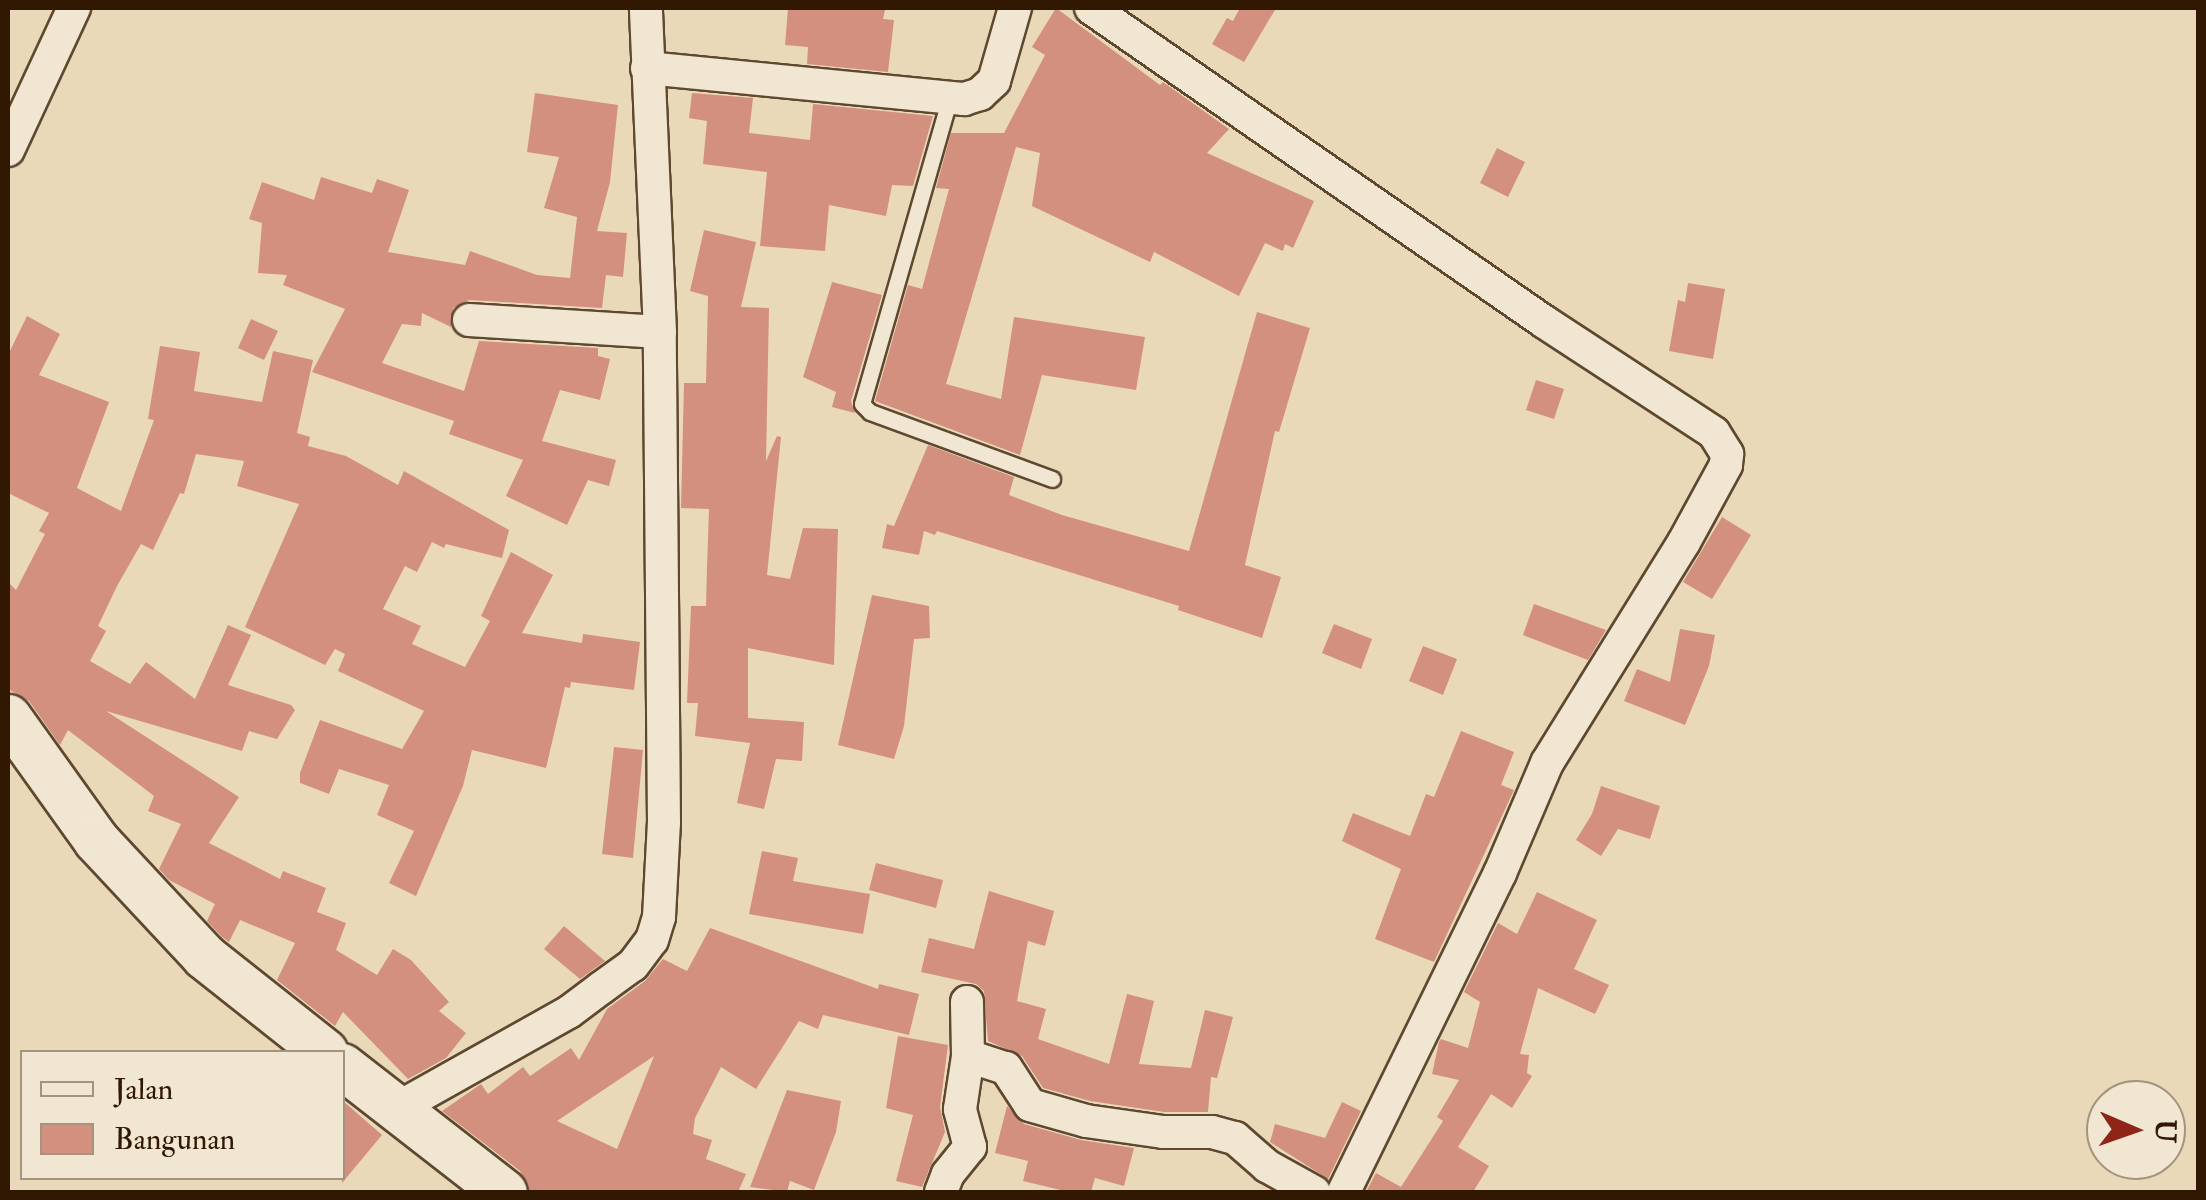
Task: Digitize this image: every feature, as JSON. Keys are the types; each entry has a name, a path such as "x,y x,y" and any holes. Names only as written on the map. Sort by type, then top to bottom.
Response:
{"street":[{"path":"8,150 74,8"},
{"path":"396,1109 568,1012 633,965 652,940 659,917 664,823 660,332 646,8"},
{"path":"647,68 950,97 980,94 994,81 1015,8"},
{"path":"1091,8 1543,321 1714,432 1726,454 1726,464 1684,542 1547,763 1500,873 1344,1192"},
{"path":"469,320 660,332"},
{"path":"8,717 96,840 204,956 322,1050"},
{"path":"940,1192 948,1174 970,1148 960,1109 968,1056 966,1002"},
{"path":"968,1056 1006,1068 1030,1105 1086,1121 1163,1132 1212,1132 1234,1138 1266,1166 1314,1192"},
{"path":"345,1068 499,1191"}],"lane":[{"path":"950,97 862,404 870,412 1052,479"}],"building":[{"path":"788,8 885,10 883,19 894,20 888,72 807,64 808,47 785,45"},
{"path":"1056,8 1160,85 1163,82 1229,129 1207,153 1314,201 1293,248 1285,244 1283,251 1265,243 1239,296 1154,252 1150,262 1032,206 1040,153 1016,147 946,384 1001,399 1014,317 1145,337 1136,390 1042,375 1020,455 875,401 908,285 922,289 949,189 936,188 951,133 1004,133 1045,55 1032,47"},
{"path":"1240,8 1276,8 1244,62 1212,44 1227,18 1233,21"},
{"path":"535,93 618,105 610,182 597,231 627,233 623,277 606,275 602,308 469,300 453,308 451,327 422,313 421,326 402,324 382,363 464,391 479,341 598,348 598,356 610,359 600,400 560,390 542,441 616,460 609,486 588,480 567,525 506,496 523,460 449,434 454,421 312,372 345,309 283,285 287,275 258,273 262,223 249,219 262,182 314,200 321,177 372,193 377,179 409,190 388,252 465,265 470,251 537,275 570,278 577,217 544,208 559,157 527,152"},
{"path":"692,93 753,98 749,133 810,140 813,104 933,116 913,186 892,185 886,216 829,205 825,251 760,246 767,172 703,164 707,121 689,118"},
{"path":"1497,148 1525,162 1508,197 1480,183"},
{"path":"704,230 756,242 741,307 769,308 766,461 777,436 781,437 767,575 790,579 803,528 838,529 834,665 748,648 748,718 804,722 802,761 776,759 764,809 737,803 750,743 695,736 698,703 687,703 691,606 706,606 709,509 681,508 684,383 706,383 708,296 690,291"},
{"path":"832,282 882,295 851,401 855,413 832,407 836,392 803,377"},
{"path":"1688,283 1725,289 1713,359 1669,351 1678,300 1685,302"},
{"path":"1257,312 1310,328 1279,432 1275,431 1245,565 1281,577 1262,638 1178,610 1179,606 937,531 935,535 924,531 919,555 882,548 887,524 894,526 928,445 1014,477 1009,495 1062,515 1189,551"},
{"path":"27,316 60,334 39,375 109,402 77,488 121,511 154,420 148,419 160,346 200,352 194,391 262,402 273,351 313,360 297,433 310,437 308,446 346,456 398,485 404,471 509,530 502,558 446,544 444,548 432,542 417,572 405,566 383,609 421,626 412,644 465,667 490,621 481,616 511,552 553,575 522,633 582,643 583,634 640,642 634,690 571,682 570,688 565,687 546,768 472,750 463,786 416,896 389,883 414,831 377,815 389,785 339,769 329,794 300,783 300,773 320,720 402,749 424,711 338,671 345,654 335,649 325,665 245,627 299,504 237,486 244,461 196,454 184,494 180,493 153,550 141,544 117,586 98,626 106,631 90,661 130,684 146,662 195,699 228,625 251,635 228,685 291,705 295,710 277,739 249,731 242,751 106,711 239,797 209,843 280,879 283,871 326,888 317,912 346,923 336,950 377,975 393,949 411,960 449,1002 439,1011 466,1033 446,1058 408,1079 343,1012 335,1026 277,980 295,943 240,920 229,942 222,937 207,921 215,904 169,880 159,869 181,824 148,811 154,796 68,730 60,745 29,701 8,689 8,582 16,590 45,534 39,531 49,513 8,493 8,355"},
{"path":"251,319 278,331 264,360 238,348"},
{"path":"1536,380 1564,389 1554,419 1526,410"},
{"path":"1722,517 1751,535 1712,599 1683,582"},
{"path":"872,595 929,606 930,638 914,639 904,726 894,759 838,745"},
{"path":"1534,604 1606,630 1588,660 1523,635"},
{"path":"1334,624 1372,639 1361,669 1322,653"},
{"path":"1680,629 1715,635 1709,666 1685,725 1624,701 1637,669 1670,682"},
{"path":"1423,646 1457,659 1443,695 1409,681"},
{"path":"1461,731 1514,752 1501,785 1514,790 1434,962 1375,939 1401,869 1342,841 1353,813 1410,836 1426,794 1434,797"},
{"path":"614,747 643,750 633,858 602,854"},
{"path":"1601,786 1660,806 1650,839 1618,829 1601,856 1576,840 1592,814"},
{"path":"762,851 798,858 793,881 870,894 863,934 749,914"},
{"path":"876,863 943,880 936,908 869,890"},
{"path":"989,891 1054,911 1045,946 1028,941 1017,1001 1046,1009 1038,1039 1109,1064 1127,994 1154,1001 1139,1064 1191,1068 1205,1010 1233,1017 1217,1078 1211,1077 1208,1112 1164,1112 1090,1101 1043,1088 1022,1056 988,1041 984,991 976,984 921,972 929,938 974,949"},
{"path":"1537,892 1597,920 1574,969 1609,985 1595,1014 1538,988 1520,1054 1529,1055 1527,1073 1532,1076 1512,1108 1491,1094 1458,1147 1489,1166 1473,1192 1366,1192 1376,1173 1401,1187 1443,1121 1437,1117 1459,1080 1432,1074 1439,1042 1441,1039 1468,1048 1480,1002 1464,992 1498,923 1517,934"},
{"path":"564,926 605,961 580,979 544,949"},
{"path":"710,928 878,989 879,984 919,994 909,1035 823,1015 818,1029 799,1021 756,1089 721,1067 695,1118 693,1134 712,1140 706,1159 746,1174 738,1192 530,1192 520,1171 442,1111 481,1084 488,1094 523,1067 530,1076 571,1048 579,1060 607,1009 645,981 663,959 687,971","holes":["654,1056 617,1149 557,1121"]},
{"path":"898,1036 948,1045 940,1107 945,1132 922,1187 896,1181 913,1115 886,1108"},
{"path":"787,1090 841,1101 836,1132 814,1190 790,1181 787,1192 750,1187"},
{"path":"1342,1102 1361,1111 1328,1179 1270,1142 1275,1124 1325,1138"},
{"path":"345,1103 382,1135 345,1179"},
{"path":"1007,1106 1024,1124 1081,1140 1134,1148 1124,1186 1095,1178 1091,1192 1069,1192 1023,1181 1028,1161 995,1153"}]}
